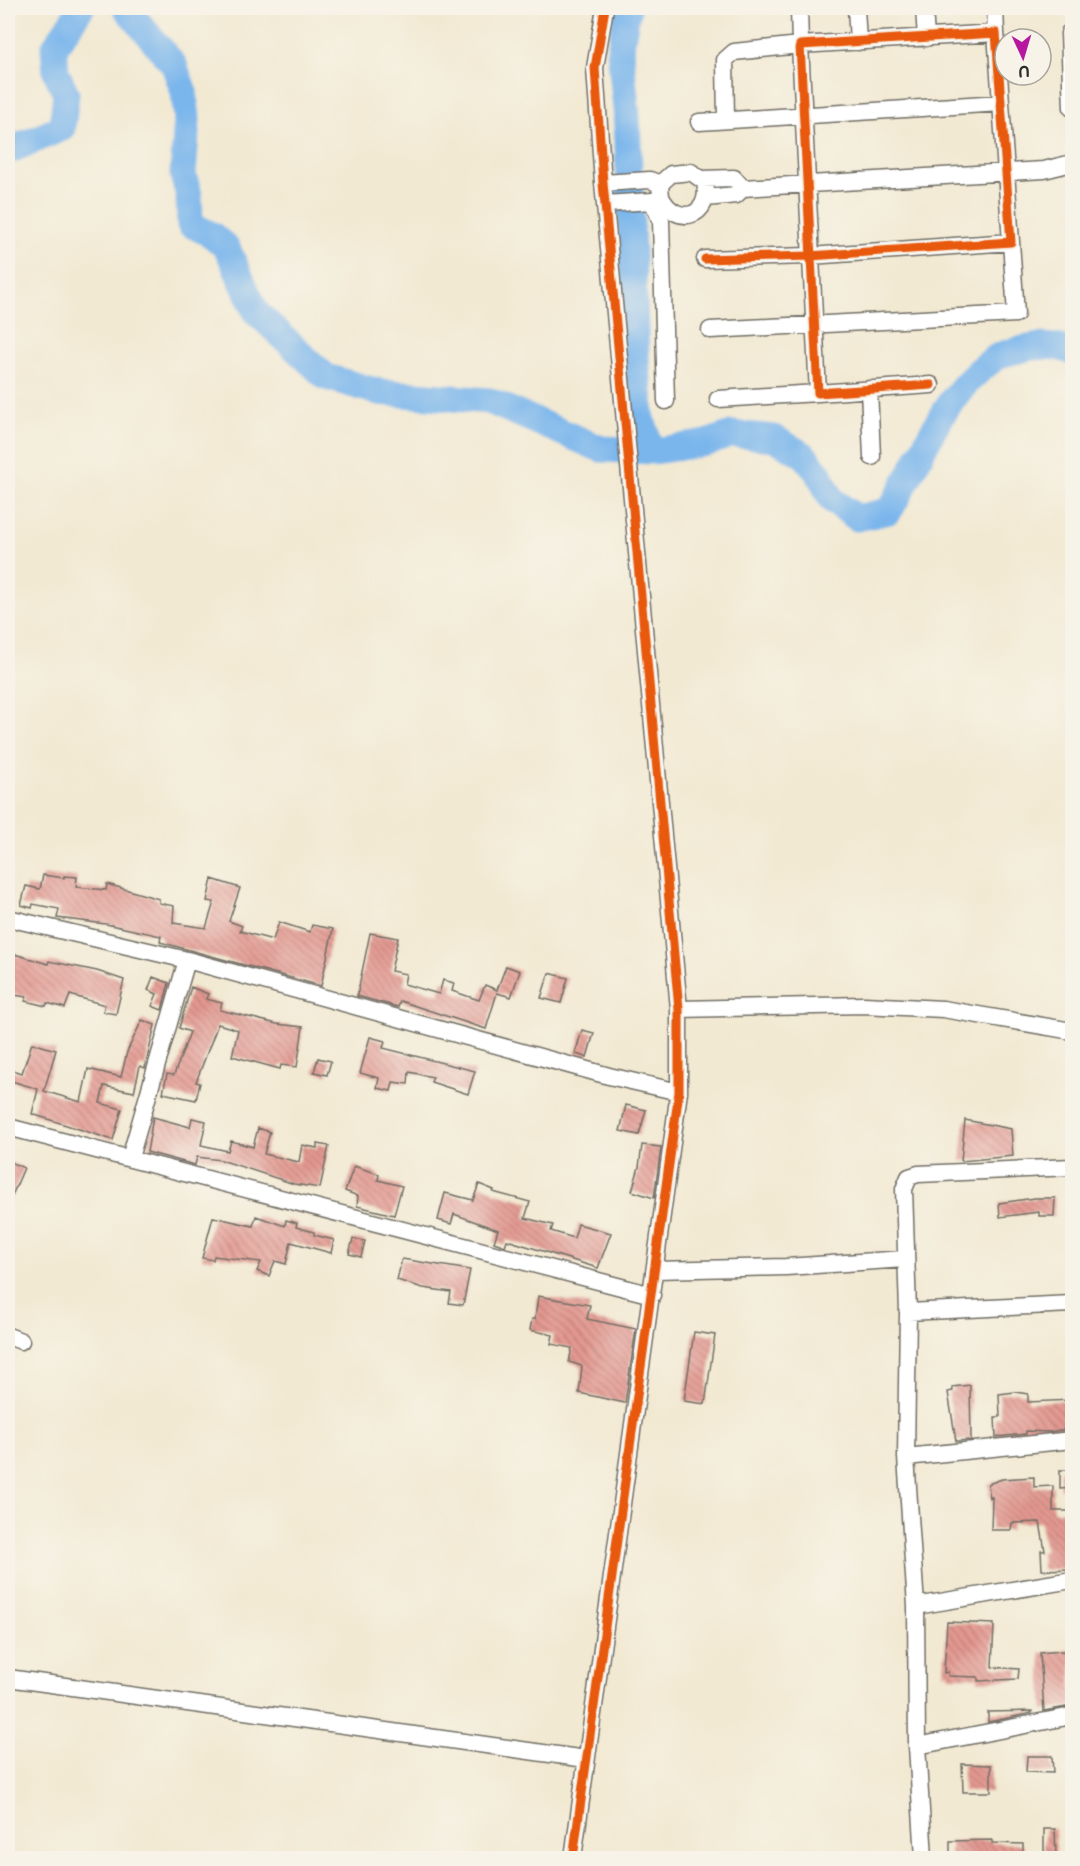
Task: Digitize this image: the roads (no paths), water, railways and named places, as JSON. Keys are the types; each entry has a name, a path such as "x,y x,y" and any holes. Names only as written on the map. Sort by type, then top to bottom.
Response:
{"street":[{"path":"573,1858 679,1092 679,1009 604,204 595,68 605,8"},
{"path":"799,8 818,393"},
{"path":"856,8 858,42"},
{"path":"924,8 926,38"},
{"path":"995,8 996,27"},
{"path":"726,120 725,60 734,52 800,45 993,33"},
{"path":"1069,33 1072,108"},
{"path":"710,330 814,322 1016,314 1000,87"},
{"path":"699,122 1001,103"},
{"path":"706,198 736,195 743,188 1044,171 1072,162"},
{"path":"603,183 650,180 658,194 666,206 681,214 699,211 706,198 705,182 691,171 671,174 658,194 661,221 666,401"},
{"path":"702,179 734,178 743,188"},
{"path":"604,204 658,194"},
{"path":"705,259 810,256 1011,242"},
{"path":"718,399 931,385"},
{"path":"869,389 872,457"},
{"path":"8,918 187,960 609,1077 679,1092"},
{"path":"130,1158 187,960"},
{"path":"679,1009 864,1005 943,1009 1072,1031"},
{"path":"8,1127 652,1295"},
{"path":"924,1858 917,1746 916,1606 906,1457 908,1312 904,1189 909,1177 918,1174 1072,1167"},
{"path":"655,1270 905,1259"},
{"path":"908,1312 1072,1304"},
{"path":"906,1457 1072,1440"},
{"path":"916,1606 1072,1581"},
{"path":"8,1678 586,1759"},
{"path":"917,1746 1072,1716"}],"waterway":[{"path":"8,151 62,128 66,94 56,72 54,48 81,8"},
{"path":"126,8 174,65 184,92 187,119 183,175 189,195 190,224 212,235 227,248 256,312 326,377 379,392 489,401 601,449 654,451 707,443 732,434 774,438 804,455 819,474 832,500 857,518 889,511 934,428 961,389 977,372 1000,355 1013,351 1048,346 1072,352"},
{"path":"628,8 620,50 627,117 636,359 641,415 648,440 654,451"}]}
